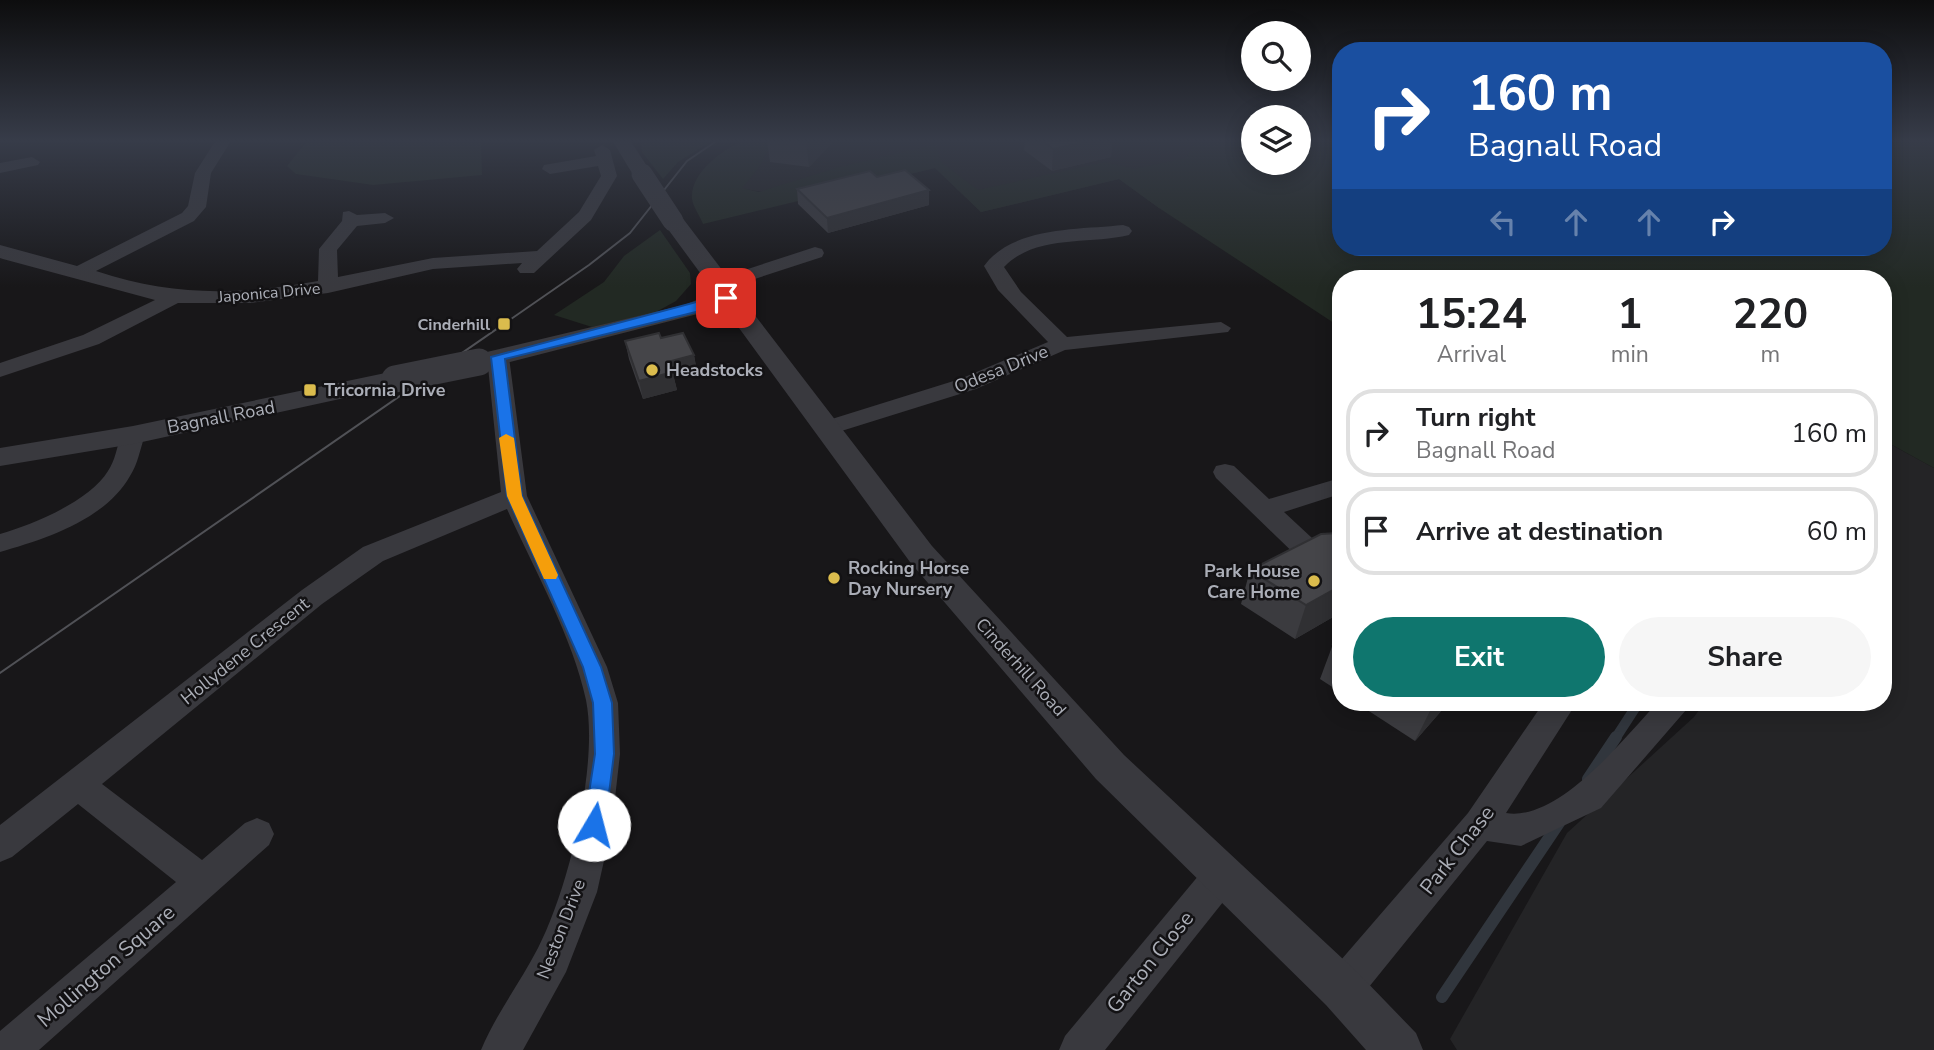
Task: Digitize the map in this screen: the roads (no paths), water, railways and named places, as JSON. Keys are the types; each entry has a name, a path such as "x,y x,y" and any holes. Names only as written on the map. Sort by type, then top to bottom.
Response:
{"street":[{"path":"80,272 188,217 197,207 200,189"},
{"path":"519,276 596,202 602,189"},
{"name":"Cinderhill Road","path":"652,189 723,291 921,554 1110,767 1342,989 1399,1050"},
{"path":"328,287 328,249 350,218 385,218"},
{"path":"1061,344 1049,327 997,278 993,266 1010,250 1048,239 1123,231"},
{"name":"Japonica Drive","path":"0,251 12,257 80,272 138,290 176,296 240,297 328,287 418,266 541,257"},
{"path":"723,291 815,253"},
{"name":"Bagnall Road","path":"0,457 133,435 488,359 692,310 723,291"},
{"path":"0,370 44,358 104,336 176,296"},
{"name":"Odesa Drive","path":"827,428 968,384 1061,344 1221,328"},
{"name":"Neston Drive","path":"488,359 514,496 592,667 603,703 604,754 594,825 579,892 554,959 501,1050"},
{"path":"0,543 48,525 105,490 118,475 133,435"},
{"path":"1225,471 1316,558"},
{"path":"1266,509 1332,488"},
{"name":"Hollydene Crescent","path":"0,846 313,597 373,554 514,496"},
{"name":"Park Chase","path":"1342,989 1480,824 1555,711"},
{"path":"1480,824 1521,831 1589,798 1669,711"},
{"path":"78,784 203,882"},
{"name":"Mollington Square","path":"9,1050 257,834"},
{"name":"Garton Close","path":"1079,1050 1222,875"}],"waterway":[{"path":"1615,739 1633,711"},
{"path":"1588,779 1616,737"},
{"path":"1442,997 1559,823"}],"tram line":[{"path":"0,673 589,265 630,233 665,189"}],"place":[{"name":"Cinderhill","path":"504,324"},
{"name":"Headstocks","path":"652,370"},
{"name":"Tricornia Drive","path":"310,390"},
{"name":"Rocking Horse Day Nursery","path":"834,578"},
{"name":"Park House Care Home","path":"1314,581"}]}
